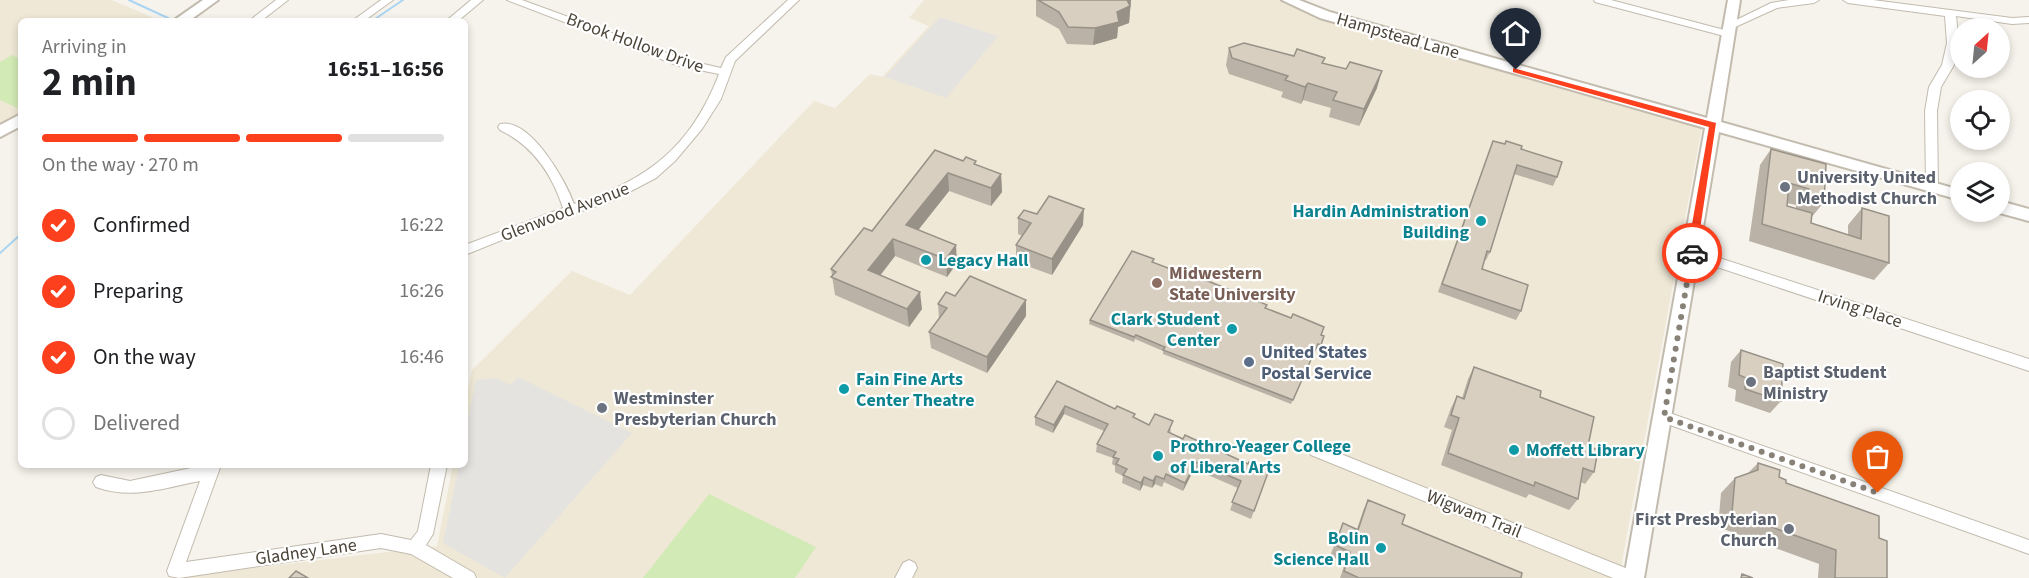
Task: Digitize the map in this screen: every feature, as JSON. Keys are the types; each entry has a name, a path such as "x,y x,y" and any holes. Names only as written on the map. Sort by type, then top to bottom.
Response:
{"street":[{"path":"185,18 212,0"},
{"path":"361,18 388,0"},
{"path":"455,18 478,0"},
{"name":"Brook Hollow Drive","path":"512,0 683,63 724,72"},
{"name":"Glenwood Avenue","path":"468,249 534,222 608,198 643,181 666,163 698,126 715,99 730,60 794,0"},
{"name":"Hampstead Lane","path":"1288,0 1325,15 1950,192"},
{"path":"1599,0 1729,30 1775,5 1814,0"},
{"path":"1633,578 1664,417 1734,0"},
{"path":"1848,0 2012,21 2029,20"},
{"path":"1896,0 1950,13"},
{"path":"257,18 277,1"},
{"path":"1932,187 1931,111 1935,87 1948,65 1953,43 1950,13"},
{"path":"0,132 18,121"},
{"path":"504,127 519,132 554,173 563,188 570,211"},
{"path":"2010,210 2029,215"},
{"name":"Irving Place","path":"1692,254 2029,364"},
{"path":"1664,417 2029,547"},
{"name":"Wigwam Trail","path":"1316,450 1633,578"},
{"path":"101,482 130,488 212,468"},
{"name":"Gladney Lane","path":"212,468 175,571 381,541 416,546 468,578"},
{"path":"416,546 425,534 438,468"}],"shaded area":[{"path":"0,0 112,0 154,18 18,18 18,115 0,126"},
{"name":"Midwestern State University","path":"924,0 1280,0 1291,6 1702,126 1619,578 172,578 437,546 452,468 468,468 468,389 472,370 572,271 630,295 814,101 835,108 870,74 882,77 929,26 909,18"},
{"path":"940,17 998,36 946,98 885,77"},
{"path":"518,377 632,433 505,578 443,543 458,468 468,468 468,419 476,380 496,378 510,385"}],"green space":[{"path":"12,55 18,58 17,108 0,100 0,62"},
{"path":"709,494 816,547 795,578 643,578"}],"building":[{"path":"1038,0 1127,0 1130,6 1117,12 1119,22 1095,28 1068,27 1059,12"},
{"path":"1244,43 1294,56 1297,49 1325,58 1322,63 1346,69 1350,62 1382,71 1364,109 1333,100 1337,92 1308,83 1305,87 1285,80 1288,76 1232,58 1229,48"},
{"name":"Hardin Administration Building","path":"1493,141 1505,144 1506,141 1522,146 1521,149 1562,162 1557,177 1517,165 1490,252 1487,251 1482,269 1528,285 1521,311 1442,284"},
{"path":"1771,149 1826,164 1824,202 1808,197 1809,189 1789,183 1787,206 1812,213 1811,223 1861,239 1862,208 1889,216 1889,263 1762,224"},
{"path":"935,150 963,161 966,157 976,161 974,164 1001,174 991,188 948,173 906,225 956,245 946,259 893,239 868,270 920,292 907,309 831,277 836,272 831,269 864,228 872,231"},
{"path":"1049,196 1084,209 1052,259 1016,245 1031,223 1018,218 1024,210 1037,214"},
{"name":"Clark Student Center","path":"1132,251 1154,259 1152,262 1194,278 1195,276 1238,293 1239,290 1260,298 1258,301 1267,305 1265,308 1291,318 1293,314 1324,327 1321,345 1318,344 1293,400 1163,350 1165,347 1136,335 1134,337 1090,320"},
{"path":"970,276 1026,300 987,357 929,332 947,308 938,304 946,292 955,296"},
{"path":"1741,350 1783,364 1781,401 1745,389 1746,378 1739,375"},
{"name":"Moffett Library","path":"1474,367 1541,391 1540,397 1594,417 1588,446 1598,450 1594,472 1583,468 1578,499 1535,482 1534,486 1448,453 1459,418 1451,415 1457,396 1464,399"},
{"name":"Prothro-Yeager College of Liberal Arts","path":"1057,381 1115,409 1117,406 1135,414 1133,417 1149,425 1155,414 1173,421 1168,432 1183,439 1185,435 1248,464 1249,462 1269,470 1254,511 1232,502 1241,481 1196,462 1185,483 1166,474 1164,479 1156,476 1153,481 1144,477 1141,483 1123,475 1127,469 1116,464 1119,459 1113,457 1116,452 1097,444 1108,424 1065,406 1054,425 1035,417"},
{"path":"1758,463 1780,470 1779,477 1786,480 1786,483 1879,516 1879,538 1887,541 1887,578 1835,578 1836,550 1732,513 1735,478 1758,470"},
{"name":"Bolin Science Hall","path":"1368,500 1405,515 1402,524 1522,573 1521,578 1359,578 1344,571 1350,552 1335,545 1343,523 1358,530"},
{"path":"296,571 308,578 289,578"},
{"path":"1742,574 1753,578 1741,578"}],"waterway":[{"path":"129,0 168,18"},
{"path":"376,18 403,0"},
{"path":"0,253 18,237"}],"way so far":[{"path":"1692,253 1664,417 1878,493"}],"place":[{"name":"University United Methodist Church","path":"1785,187"},
{"name":"Hardin Administration Building","path":"1481,221"},
{"name":"Legacy Hall","path":"926,260"},
{"name":"Midwestern State University","path":"1157,283"},
{"name":"Clark Student Center","path":"1232,329"},
{"name":"United States Postal Service","path":"1249,362"},
{"name":"Baptist Student Ministry","path":"1751,382"},
{"name":"Fain Fine Arts Center Theatre","path":"844,389"},
{"name":"Westminster Presbyterian Church","path":"602,408"},
{"name":"Moffett Library","path":"1514,450"},
{"name":"Prothro-Yeager College of Liberal Arts","path":"1158,456"},
{"name":"First Presbyterian Church","path":"1789,529"},
{"name":"Bolin Science Hall","path":"1381,548"}],"route":[{"path":"1516,70 1713,125 1692,253"}]}
